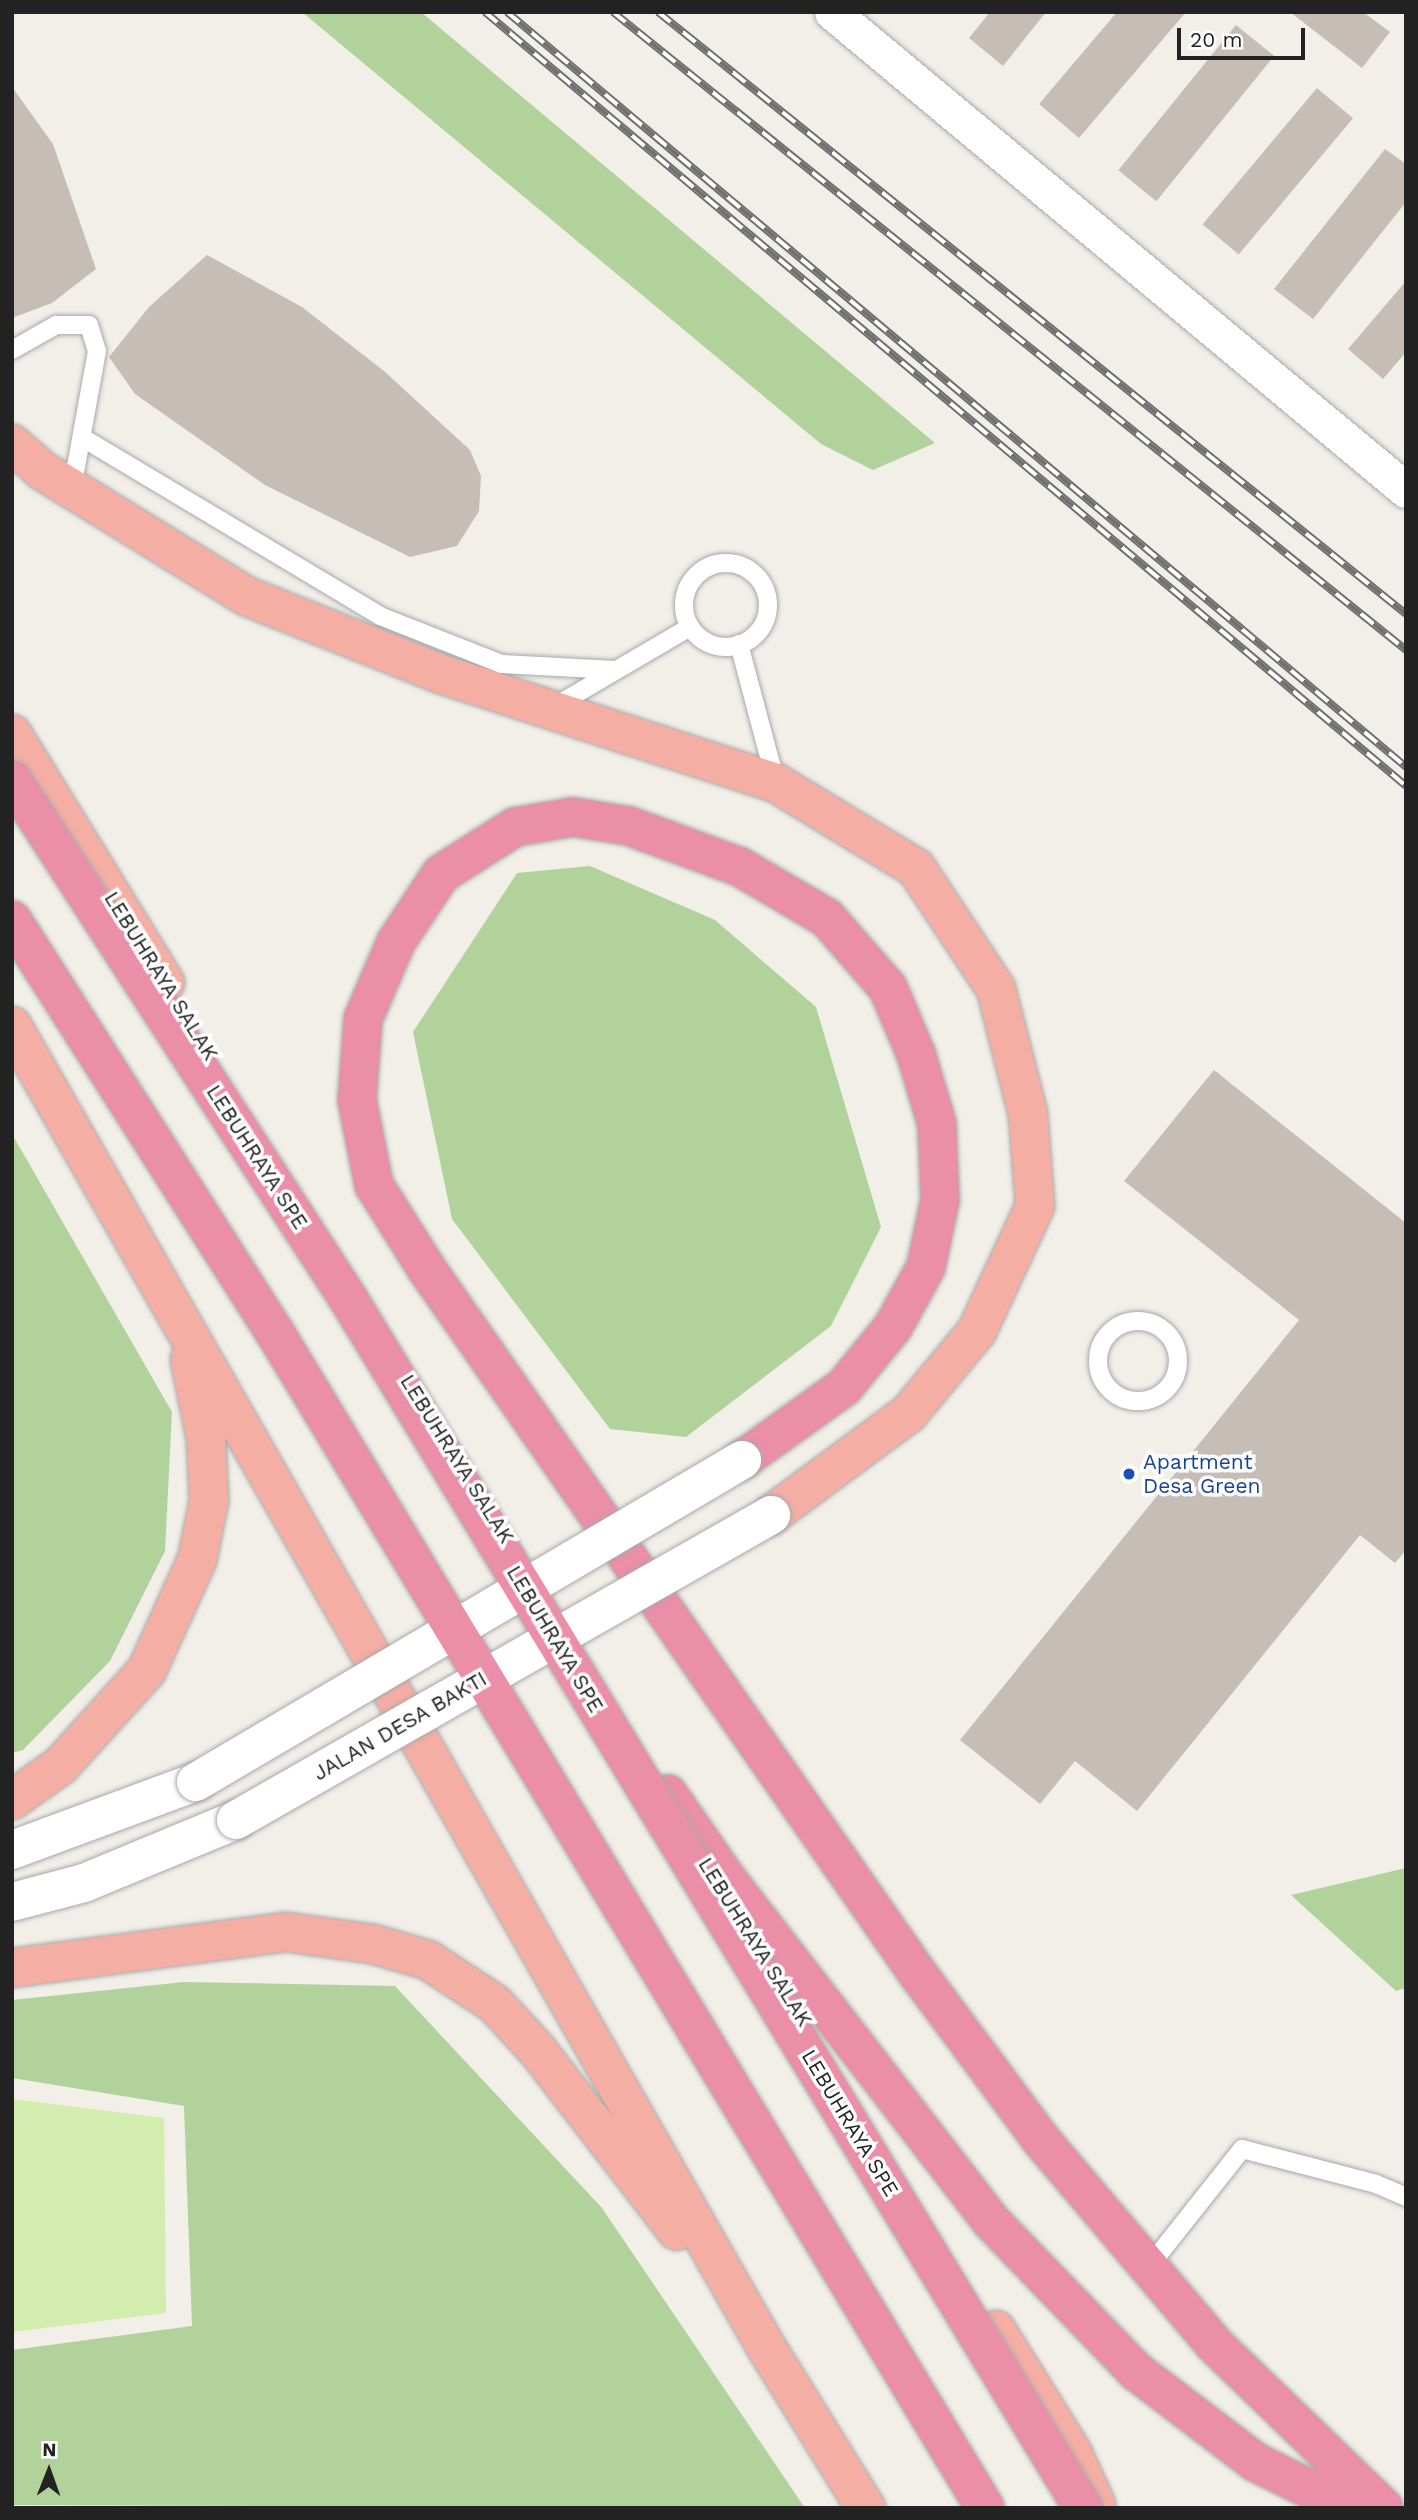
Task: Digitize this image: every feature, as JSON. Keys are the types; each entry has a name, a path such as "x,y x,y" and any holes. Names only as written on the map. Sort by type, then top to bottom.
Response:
{"highway":[{"path":"12,444 72,489 246,596 444,675 776,783 916,868 996,989 1028,1114 1035,1206 977,1331 909,1413 771,1515"},
{"name":"LEBUHRAYA SALAK","path":"12,734 619,1723 1072,2452 1097,2508"},
{"name":"LEBUHRAYA SPE","path":"12,780 349,1300 1083,2508"},
{"path":"742,1461 844,1387 893,1328 926,1267 940,1200 937,1124 916,1055 888,988 827,918 740,867 629,825 573,817 515,827 441,874 396,942 363,1019 357,1100 374,1185 426,1268 918,1974 1042,2141 1147,2269 1213,2344 1384,2508"},
{"path":"12,920 277,1336 985,2508"},
{"path":"12,1026 766,2347 866,2508"},
{"path":"12,1800 61,1765 147,1670 197,1560 209,1501 206,1438 180,1320"},
{"path":"619,1723 729,1882 990,2221 1137,2372 1255,2462 1348,2508"},
{"path":"12,1968 286,1932 373,1944 428,1960 495,2004 538,2051 766,2347"}],"street":[{"path":"832,12 1406,490"},
{"path":"12,1850 196,1782 742,1461"},
{"name":"JALAN DESA BAKTI","path":"12,1902 84,1884 236,1820 771,1515"}],"lane":[{"path":"12,350 56,325 89,325 97,351 72,489"},
{"path":"83,438 380,616 502,664 615,670"},
{"path":"720,564 747,568 765,588 767,615 752,638 739,645 711,644 690,627 684,600 695,576 720,564"},
{"path":"552,708 690,627"},
{"path":"739,645 776,783"},
{"path":"1128,1323 1155,1325 1175,1344 1177,1371 1171,1384 1150,1399 1126,1399 1115,1394 1100,1374 1100,1349 1105,1339 1128,1323"},
{"path":"1147,2269 1242,2149 1376,2184 1406,2197"}],"green space":[{"path":"302,12 421,12 935,443 873,470 821,444"},
{"path":"590,866 715,920 816,1007 881,1227 831,1326 686,1437 610,1429 452,1219 413,1032 517,873"},
{"path":"12,1134 172,1412 165,1551 110,1661 23,1750 12,1753"},
{"path":"1406,1868 1406,1988 1396,1991 1291,1895"},
{"path":"184,1982 395,1986 602,2208 805,2508 12,2505 12,2350 192,2326 184,2106 12,2078 12,2000"},
{"path":"12,2099 164,2118 166,2313 12,2332"}],"building":[{"path":"990,12 1046,12 1003,66 969,38"},
{"path":"1117,12 1186,12 1079,138 1039,104"},
{"path":"1290,12 1363,12 1390,32 1362,68"},
{"path":"1236,25 1274,56 1156,201 1118,170"},
{"path":"12,87 53,144 96,269 52,303 12,318"},
{"path":"1317,88 1353,118 1239,255 1203,224"},
{"path":"1385,149 1406,164 1406,202 1313,319 1274,289"},
{"path":"207,255 302,307 384,371 470,450 481,476 479,511 457,546 410,557 265,485 135,394 109,357 149,307"},
{"path":"1406,281 1406,352 1383,379 1348,349"},
{"path":"1214,1070 1406,1223 1406,1550 1395,1563 1360,1535 1137,1811 1075,1761 1040,1804 960,1740 1299,1320 1124,1181"}],"railway":[{"path":"485,12 1406,786"},
{"path":"507,12 1406,767"},
{"path":"613,12 1406,650"},
{"path":"658,12 1406,614"}],"place":[{"name":"Apartment Desa Green","path":"1129,1474"}]}
